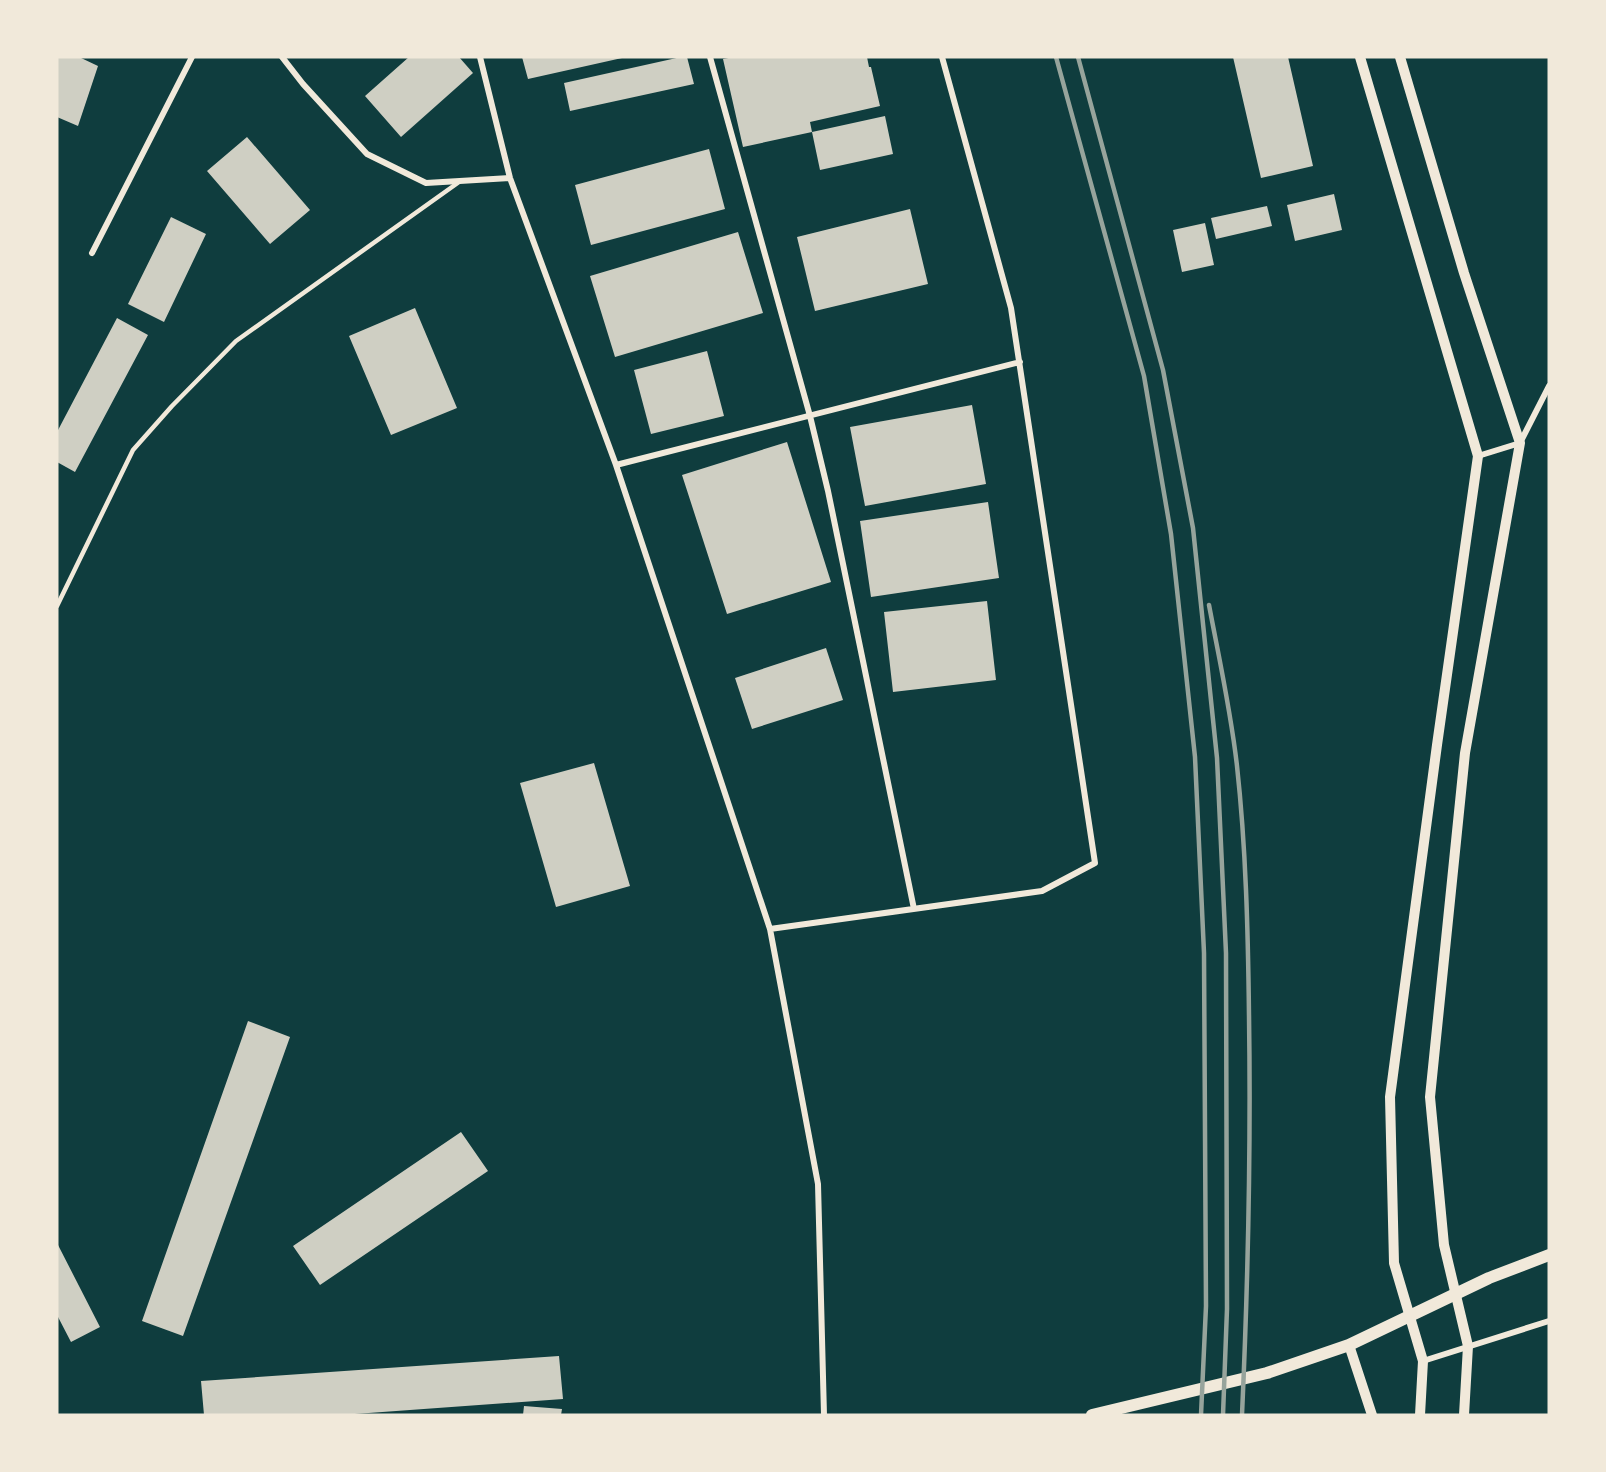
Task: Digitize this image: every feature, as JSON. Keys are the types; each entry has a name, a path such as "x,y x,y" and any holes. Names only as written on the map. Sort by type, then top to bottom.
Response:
{"main road":[{"path":"1092,1415 1267,1373 1349,1345 1490,1278 1549,1255"}],"street":[{"path":"92,253 192,57"},
{"path":"282,57 303,84 367,154 426,183 510,178"},
{"path":"480,57 510,178 616,465 770,929 818,1184 824,1415"},
{"path":"710,57 810,416 828,491 914,909"},
{"path":"770,929 1042,891 1095,863 1011,308 942,57"},
{"path":"1360,57 1478,456 1390,1097 1394,1263 1423,1361 1420,1415"},
{"path":"1400,57 1464,273 1520,443"},
{"path":"616,465 1020,362"},
{"path":"1464,1415 1468,1346 1444,1245 1430,1097 1465,753 1520,443 1549,386"},
{"path":"1478,456 1520,443"},
{"path":"1423,1361 1549,1321"},
{"path":"1349,1345 1372,1415"}],"lane":[{"path":"57,606 133,450 172,406 236,341 461,181"}],"building":[{"path":"57,57 79,57 98,66 78,126 57,117"},
{"path":"409,57 459,57 473,73 401,137 365,96"},
{"path":"522,57 622,57 622,58 528,79"},
{"path":"687,57 694,84 570,111 564,83"},
{"path":"734,57 867,57 880,106 810,122 812,132 743,147 723,59"},
{"path":"1233,57 1288,57 1313,166 1261,178"},
{"path":"885,116 893,154 820,170 812,132"},
{"path":"247,137 310,210 270,244 207,171"},
{"path":"709,149 725,209 591,245 575,185"},
{"path":"1334,194 1342,230 1295,241 1287,205"},
{"path":"1267,206 1272,226 1216,239 1211,218"},
{"path":"910,209 928,284 815,311 797,237"},
{"path":"171,217 206,234 164,322 128,304"},
{"path":"1205,223 1214,265 1182,272 1173,230"},
{"path":"738,232 763,313 615,357 590,276"},
{"path":"415,308 457,408 391,435 349,336"},
{"path":"117,318 148,335 75,472 57,462 57,432"},
{"path":"707,351 724,416 651,434 634,370"},
{"path":"972,405 986,484 865,506 850,427"},
{"path":"787,442 831,582 727,614 682,475"},
{"path":"988,502 999,578 871,597 860,521"},
{"path":"987,601 996,680 893,692 884,612"},
{"path":"826,648 843,700 752,729 735,678"},
{"path":"594,763 630,886 556,907 520,783"},
{"path":"248,1021 290,1037 183,1336 142,1321"},
{"path":"461,1132 488,1171 320,1285 293,1246"},
{"path":"57,1243 100,1327 71,1342 57,1315"},
{"path":"559,1356 563,1399 341,1415 204,1415 201,1381"},
{"path":"524,1406 562,1409 561,1415 523,1415"}],"railway":[{"path":"1056,57 1144,376 1171,534 1195,757 1204,953 1206,1306 1201,1415"},
{"path":"1078,57 1163,370 1193,528 1217,758 1226,953 1227,1309 1223,1415"},
{"path":"1209,605 1234,746 1243,828 1246,890 1249,1165 1242,1415"}]}
